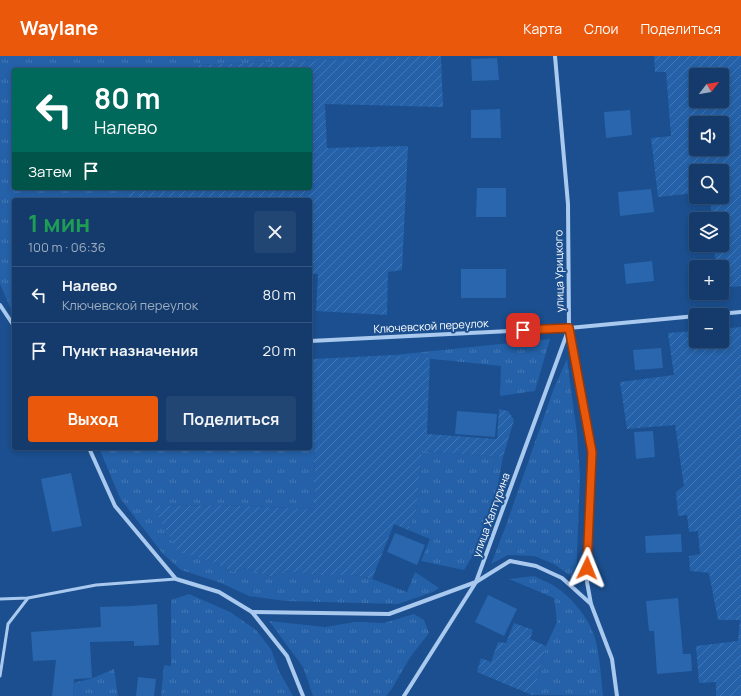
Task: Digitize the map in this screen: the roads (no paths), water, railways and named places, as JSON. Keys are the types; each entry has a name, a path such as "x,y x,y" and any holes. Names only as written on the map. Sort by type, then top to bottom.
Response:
{"street":[{"name":"улица Урицкого","path":"555,56 568,204 569,328 592,452 587,582 591,604 612,659 617,696"},
{"path":"0,305 12,323"},
{"path":"729,313 741,312"},
{"name":"Ключевской переулок","path":"312,340 569,328 689,317"},
{"name":"улица Халтурина","path":"404,696 476,582 569,328"},
{"path":"90,450 116,506 176,579 219,592 252,612 287,656 303,696"},
{"path":"252,612 389,614 476,582 510,561 536,566 562,578 591,604"}],"lane":[{"path":"0,599 28,598 96,585 176,579"},
{"path":"0,676 8,624 28,598"}]}
